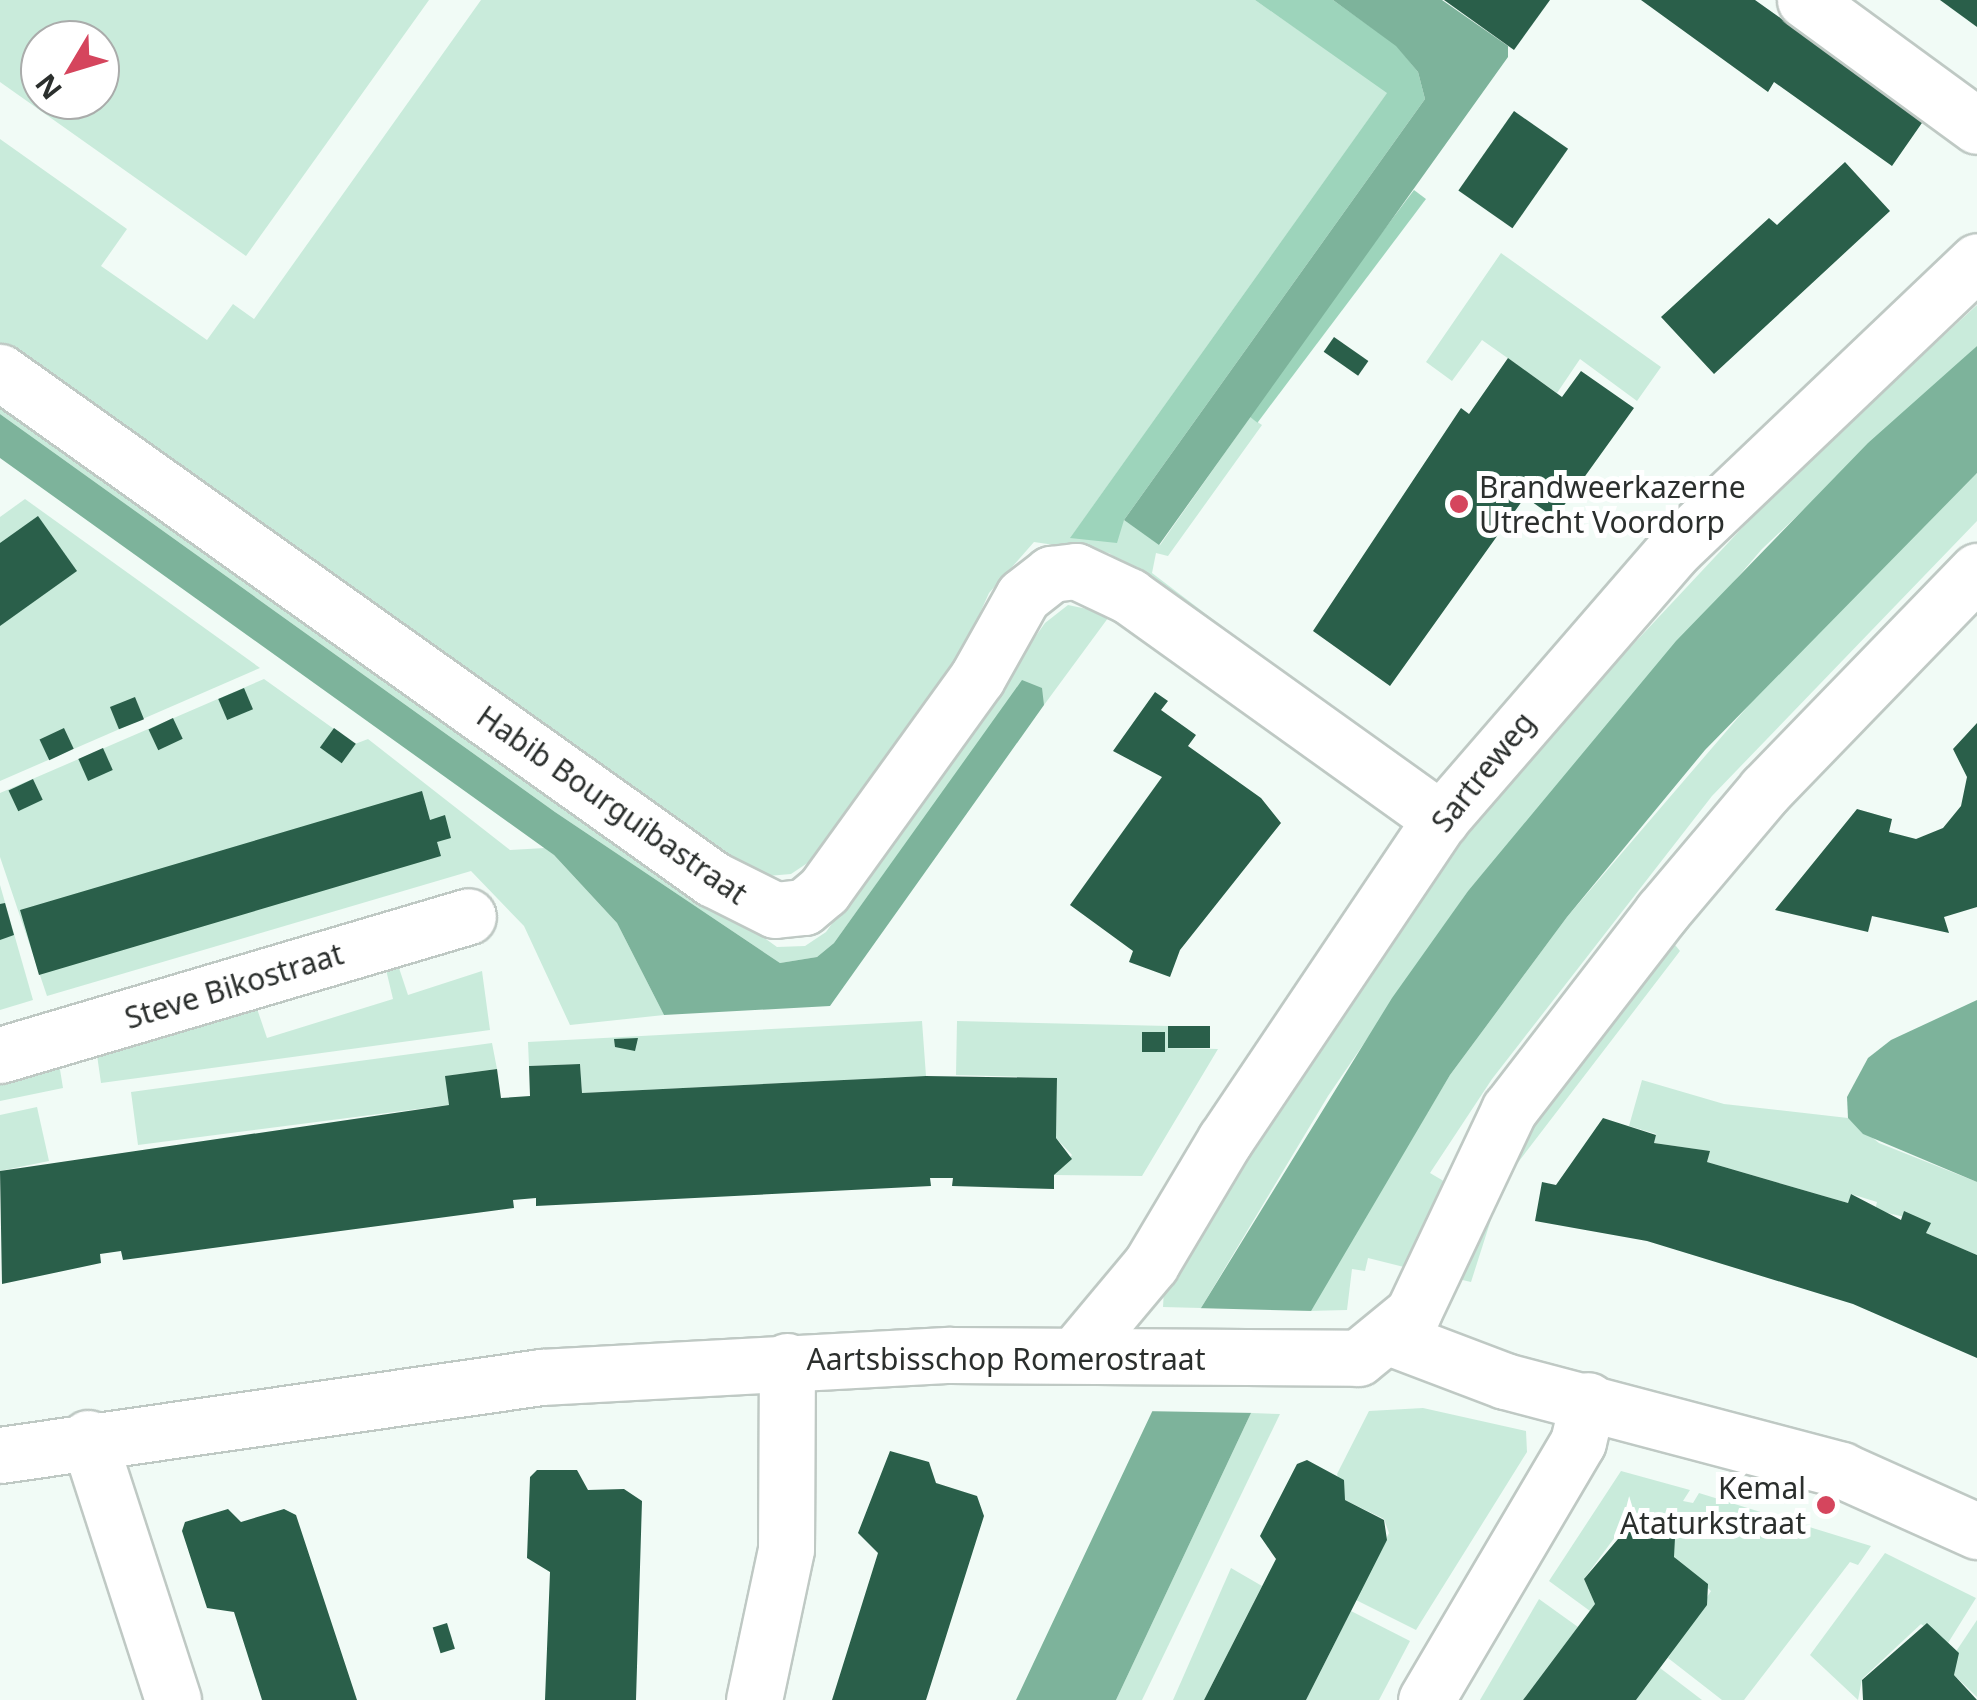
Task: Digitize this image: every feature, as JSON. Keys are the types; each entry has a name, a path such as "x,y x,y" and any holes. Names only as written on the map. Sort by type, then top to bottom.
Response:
{"street":[{"path":"1805,0 1977,126"},
{"name":"Sartreweg","path":"1075,1355 1144,1276 1290,1040 1441,819 1688,536 1977,261"},
{"path":"1588,648 1602,661 1742,508 1977,289"},
{"name":"Habib Bourguibastraat","path":"0,372 712,879 776,910 804,907 824,890 977,678 1023,596 1050,574 1089,575 1143,605 1441,819"},
{"path":"1977,571 1765,790 1508,1110 1424,1296 1390,1337 1505,1380 1841,1470 1977,1531"},
{"name":"Steve Bikostraat","path":"0,1056 468,916"},
{"name":"Aartsbisschop Romerostraat","path":"0,1455 88,1438 445,1386 787,1360 1075,1355 1319,1362 1358,1358 1390,1337"},
{"path":"754,1700 786,1550 787,1360"},
{"path":"1426,1700 1578,1442 1588,1400"},
{"path":"88,1438 173,1700"}],"shaded area":[{"path":"0,0 429,0 246,256 54,120 120,120 120,20 20,20 20,96 0,82"},
{"path":"481,0 1255,0 1388,92 1071,537 1124,520 1160,545 1250,417 1262,425 1168,556 1156,553 1152,573 1349,723 1109,553 1034,542 989,593 944,693 824,852 791,874 755,877 0,348 0,139 127,229 101,266 207,340 233,304 254,319"},
{"path":"1255,0 1333,0 1396,45 1418,72 1425,99 1124,520 1117,543 1070,538 1387,93"},
{"path":"1333,0 1442,0 1508,46 1508,57 1159,545 1124,520 1425,99 1418,72 1396,46"},
{"path":"1414,190 1426,199 1257,423 1245,414"},
{"path":"1501,253 1661,367 1637,401 1580,359 1557,393 1482,340 1452,381 1426,362"},
{"path":"1977,305 1977,346 1762,549 1468,891 1328,1096 1201,1308 1163,1307 1164,1289 1241,1139 1583,671 1599,681 1786,481"},
{"path":"1977,346 1977,473 1705,750 1567,917 1450,1075 1251,1413 1116,1700 1016,1700 1201,1308 1392,998 1468,891 1676,641 1868,443"},
{"path":"0,394 777,947 805,946 826,932 1045,623 1068,605 1111,614 1044,705 1023,681 834,943 817,957 780,963 555,812 0,414"},
{"path":"0,414 555,812 780,963 817,957 834,943 1022,680 1042,688 1044,705 830,1006 664,1015 617,923 554,855 0,458"},
{"path":"1977,473 1977,521 1712,796 1492,1079 1430,1173 1452,1186 1416,1270 1368,1258 1365,1271 1352,1269 1347,1310 1308,1311 1450,1075 1567,917 1790,657"},
{"path":"25,499 260,668 0,781 0,517"},
{"path":"264,679 355,744 368,739 510,850 545,848 554,855 617,923 664,1015 570,1025 524,926 471,871 47,996 0,857 0,793"},
{"path":"0,885 33,1000 0,1010"},
{"path":"1671,940 1680,951 1503,1182 1471,1282 1454,1278 1493,1175"},
{"path":"394,953 408,995 482,971 490,1030 101,1083 95,1041 105,1054 238,1014 236,1000 252,994 267,1038 393,999 383,957"},
{"path":"1977,1000 1977,1182 1863,1134 1848,1118 1847,1097 1868,1058 1891,1040"},
{"path":"922,1021 926,1076 582,1093 580,1064 529,1066 528,1042"},
{"path":"957,1021 1168,1026 1168,1048 1218,1049 1142,1176 1054,1175 1072,1155 1056,1138 1057,1078 956,1075"},
{"path":"492,1043 497,1069 446,1076 449,1105 138,1145 131,1092"},
{"path":"57,1051 63,1088 0,1101 0,1083 50,1068"},
{"path":"1642,1080 1724,1104 1848,1118 1879,1143 1977,1182 1977,1255 1926,1233 1930,1223 1875,1210 1877,1202 1851,1194 1848,1203 1707,1162 1709,1151 1654,1143 1656,1134 1629,1126"},
{"path":"37,1107 49,1161 0,1171 0,1115"},
{"path":"1423,1408 1526,1431 1527,1452 1416,1630 1356,1600 1389,1533 1384,1519 1345,1500 1337,1474 1369,1411"},
{"path":"1251,1413 1280,1414 1142,1700 1116,1700"},
{"path":"1621,1471 1690,1490 1683,1501 1693,1503 1699,1493 1871,1546 1858,1565 1850,1562 1744,1700 1722,1700 1668,1658 1711,1591 1674,1557 1671,1533 1643,1513 1632,1514 1584,1579 1595,1604 1590,1611 1549,1581"},
{"path":"1885,1553 1976,1598 1948,1643 1921,1624 1862,1679 1858,1700 1810,1655"},
{"path":"1231,1568 1262,1586 1204,1700 1173,1700"},
{"path":"1539,1599 1578,1627 1523,1700 1480,1700"},
{"path":"1351,1611 1410,1641 1379,1700 1306,1700"},
{"path":"1977,1620 1977,1697 1954,1675 1957,1650"},
{"path":"1660,1668 1702,1700 1636,1700"}],"pier":[{"path":"1195,1308 1313,1311 1257,1413 1141,1411"}],"building":[{"path":"1444,0 1550,0 1514,50"},
{"path":"1641,0 1755,0 1924,120 1892,166 1774,82 1768,92"},
{"path":"1940,0 1977,0 1977,27"},
{"path":"1514,111 1568,149 1512,228 1458,190"},
{"path":"1845,162 1890,211 1714,374 1661,317 1769,218 1777,225"},
{"path":"1334,337 1368,361 1358,376 1324,352"},
{"path":"1508,358 1562,397 1581,371 1634,408 1555,518 1525,497 1390,686 1313,631 1461,408 1469,414"},
{"path":"38,516 77,571 0,626 0,543"},
{"path":"244,688 253,709 227,720 218,699"},
{"path":"1155,692 1168,701 1161,710 1196,735 1188,746 1261,798 1281,823 1180,950 1170,977 1129,962 1133,951 1070,905 1162,777 1113,751"},
{"path":"135,697 144,719 119,729 110,707"},
{"path":"173,718 183,739 158,750 149,729"},
{"path":"1977,723 1977,907 1944,917 1949,933 1872,916 1868,932 1775,910 1857,809 1892,819 1889,832 1916,839 1943,828 1961,806 1967,777 1953,749"},
{"path":"64,728 74,749 49,760 40,739"},
{"path":"334,728 356,744 342,763 320,747"},
{"path":"103,748 113,770 88,781 78,759"},
{"path":"33,779 43,800 18,811 9,790"},
{"path":"422,791 430,820 445,815 451,838 437,842 441,856 39,975 20,910"},
{"path":"5,903 14,935 0,940 0,904"},
{"path":"1168,1026 1210,1026 1210,1048 1168,1048"},
{"path":"1142,1032 1165,1032 1165,1052 1142,1052"},
{"path":"638,1038 635,1051 615,1047 614,1039"},
{"path":"580,1064 582,1093 926,1076 1057,1078 1056,1138 1072,1159 1054,1175 1054,1189 952,1186 953,1178 930,1178 931,1186 536,1206 536,1198 513,1200 514,1208 123,1260 121,1251 100,1254 101,1263 2,1284 0,1171 449,1105 445,1076 497,1069 501,1098 530,1096 529,1066"},
{"path":"1603,1118 1656,1135 1654,1143 1710,1151 1707,1162 1848,1203 1851,1194 1901,1220 1904,1211 1931,1223 1926,1233 1977,1255 1977,1358 1853,1304 1647,1241 1535,1221 1542,1182 1556,1185"},
{"path":"890,1451 929,1462 936,1483 977,1496 984,1516 926,1700 832,1700 878,1553 858,1533"},
{"path":"1307,1460 1344,1480 1345,1500 1384,1520 1387,1540 1306,1700 1204,1700 1276,1559 1260,1536 1297,1464"},
{"path":"537,1470 577,1470 588,1490 624,1489 642,1501 636,1700 545,1700 550,1572 527,1558 530,1477"},
{"path":"228,1509 241,1522 284,1509 296,1515 357,1700 262,1700 234,1612 207,1608 182,1531 185,1522"},
{"path":"1641,1512 1675,1538 1674,1557 1708,1584 1707,1605 1636,1700 1523,1700 1595,1604 1584,1579"},
{"path":"447,1623 455,1649 441,1653 433,1627"},
{"path":"1927,1623 1959,1653 1954,1675 1977,1700 1863,1700 1862,1680"}],"place":[{"name":"Brandweerkazerne Utrecht Voordorp","path":"1459,504"},
{"name":"Kemal Ataturkstraat","path":"1826,1505"}]}
